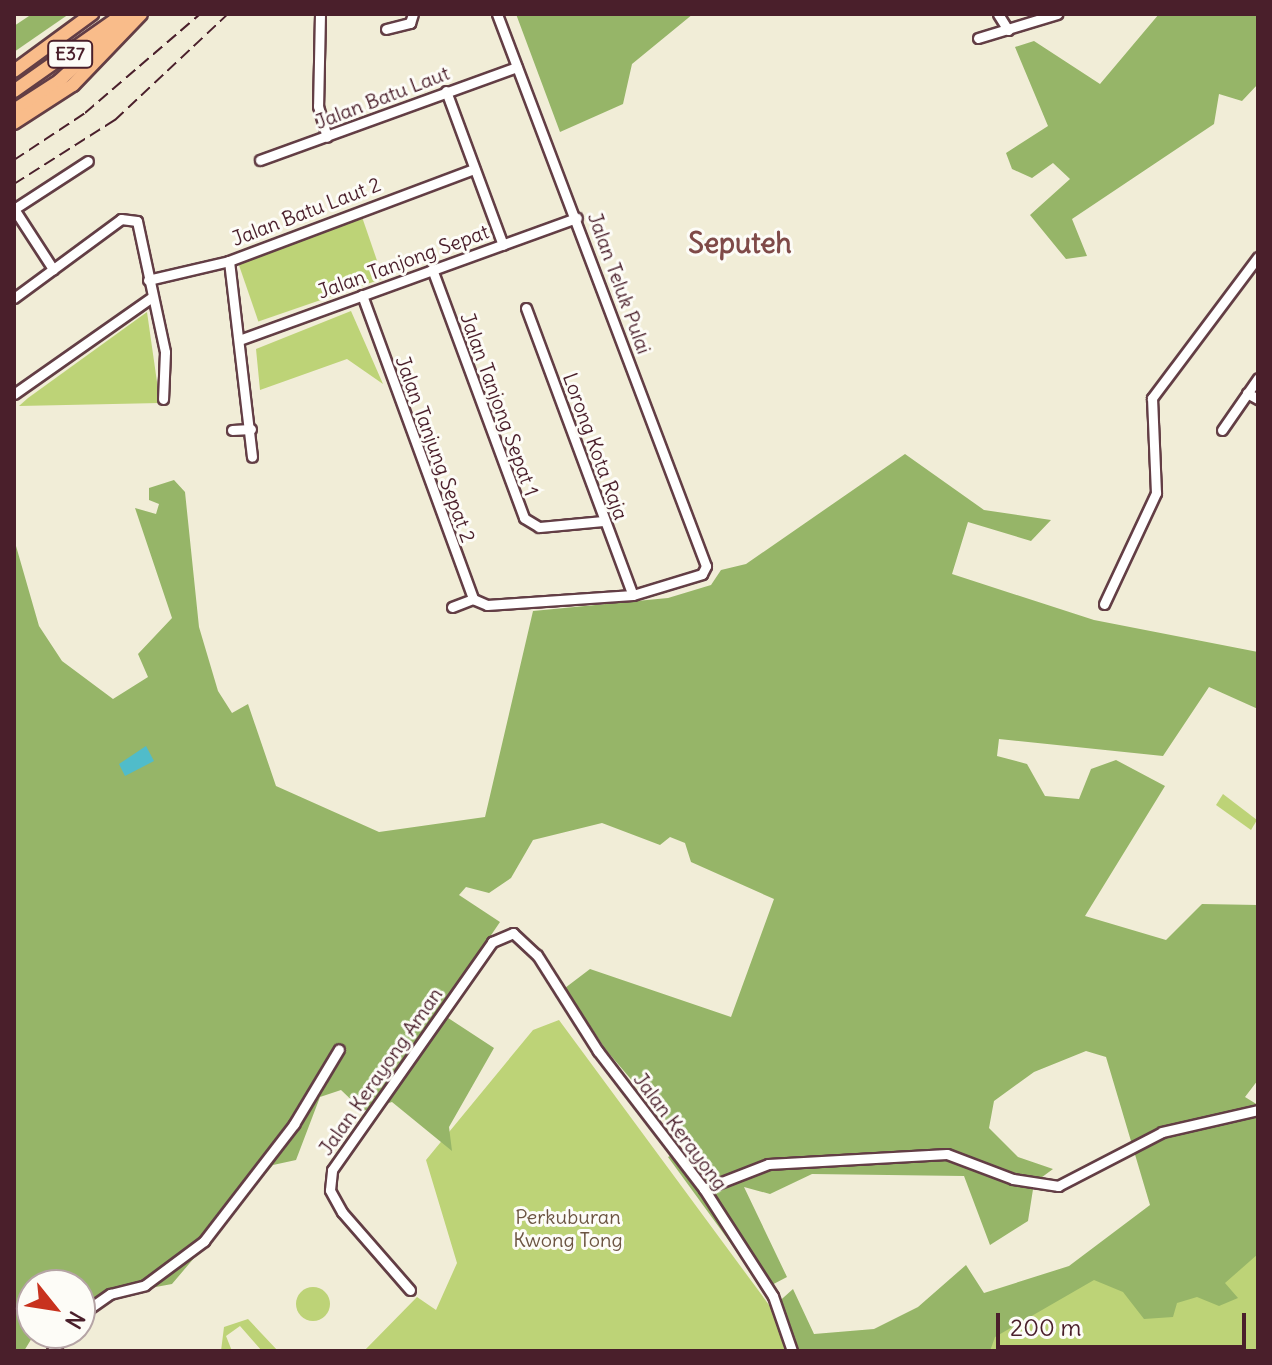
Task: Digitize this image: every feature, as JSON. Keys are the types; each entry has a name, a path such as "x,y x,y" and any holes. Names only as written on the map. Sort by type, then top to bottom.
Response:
{"highway":[{"path":"14,71 94,14"},
{"name":"E37","path":"14,90 122,14"},
{"path":"14,110 59,81 132,14"},
{"path":"14,123 73,85 141,14"}],"street":[{"path":"320,14 318,106 327,137"},
{"path":"386,29 410,23 413,14"},
{"name":"Jalan Teluk Pulai","path":"497,14 577,218 706,566 699,577 633,595"},
{"path":"998,14 1008,30"},
{"path":"978,38 1057,14"},
{"name":"Jalan Batu Laut","path":"260,160 517,67"},
{"path":"446,91 503,245"},
{"path":"53,269 14,209 88,161"},
{"name":"Jalan Batu Laut 2","path":"148,280 229,261 474,169"},
{"path":"14,298 131,218 141,228 169,383 163,399"},
{"name":"Jalan Tanjong Sepat","path":"242,339 577,218"},
{"path":"1104,604 1156,493 1152,398 1258,257"},
{"path":"229,261 242,339 252,457"},
{"name":"Jalan Tanjong Sepat 1","path":"432,269 524,518 539,527 604,521"},
{"name":"Jalan Tanjung Sepat 2","path":"362,295 473,599"},
{"path":"14,394 152,297"},
{"name":"Lorong Kota Raja","path":"526,308 633,595"},
{"path":"1222,430 1258,378"},
{"path":"1247,393 1258,399"},
{"path":"232,430 251,429"},
{"path":"452,607 473,599 487,605 633,595"},
{"name":"Jalan Kerayong Aman","path":"410,1290 367,1243 330,1190 332,1170 492,942 513,933 526,940"},
{"name":"Jalan Kerayong","path":"526,940 598,1051 704,1189 773,1296 792,1351"},
{"path":"96,1304 110,1294 145,1285 204,1241 294,1124 339,1049"},
{"path":"704,1189 782,1161 947,1154 1013,1179 1058,1186 1162,1132 1258,1110"}],"green space":[{"path":"32,14 69,14 14,52 14,26"},
{"path":"516,14 693,14 632,64 623,104 560,132"},
{"path":"1159,14 1258,14 1258,84 1242,101 1219,94 1214,124 1072,219 1087,256 1066,259 1030,215 1070,179 1053,163 1032,178 1012,169 1006,153 1048,126 1015,47 1034,41 1100,84"},
{"path":"362,217 383,278 258,321 237,260"},
{"path":"351,311 383,384 347,359 260,390 256,349"},
{"path":"147,312 160,403 19,406 28,398"},
{"path":"905,454 984,510 1051,520 1031,541 968,522 952,574 1094,620 1258,652 1258,709 1209,687 1163,756 999,739 997,756 1027,764 1045,796 1079,799 1091,769 1116,760 1165,786 1085,916 1166,940 1202,904 1258,905 1258,1080 1245,1097 1258,1105 1258,1254 1225,1283 1238,1298 1219,1306 1197,1297 1177,1303 1173,1317 1144,1319 1123,1292 1094,1280 995,1337 990,1351 794,1351 774,1306 793,1289 814,1334 874,1329 918,1307 966,1265 984,1293 1069,1266 1150,1205 1106,1057 1086,1051 1034,1072 994,1101 989,1128 1018,1157 1053,1169 1034,1183 1028,1221 990,1245 964,1176 812,1174 770,1194 744,1187 787,1277 764,1289 668,1157 688,1146 606,1050 565,988 590,969 731,1017 774,899 691,862 685,843 670,837 660,845 602,823 533,840 511,878 489,893 466,887 459,895 500,922 439,1012 494,1048 449,1127 452,1151 392,1102 363,1111 341,1090 320,1097 296,1160 273,1165 172,1284 96,1298 96,1269 16,1269 16,1349 25,1349 14,1351 14,539 39,626 62,661 113,699 148,677 138,654 172,618 135,508 156,514 159,504 149,500 149,488 174,480 185,492 199,627 218,691 232,713 248,704 276,786 379,832 485,817 533,611 668,598 711,585 721,570 746,564"},
{"path":"1223,794 1257,820 1251,830 1216,805"},
{"name":"Perkuburan Kwong Tong","path":"559,1020 803,1351 364,1351 417,1297 436,1310 457,1263 426,1160 533,1030"},
{"path":"1258,1211 1258,1351 837,1351"},
{"path":"313,1287 325,1292 330,1304 325,1316 313,1321 301,1316 296,1304 301,1292"},
{"path":"248,1319 278,1351 262,1351 240,1326 226,1336 232,1351 221,1351 224,1327"}],"water":[{"path":"146,746 154,761 125,776 119,764"}],"railway":[{"path":"14,160 85,113 200,14"},
{"path":"14,184 115,120 228,14"}],"district":[{"name":"Seputeh","path":"740,243"}]}
